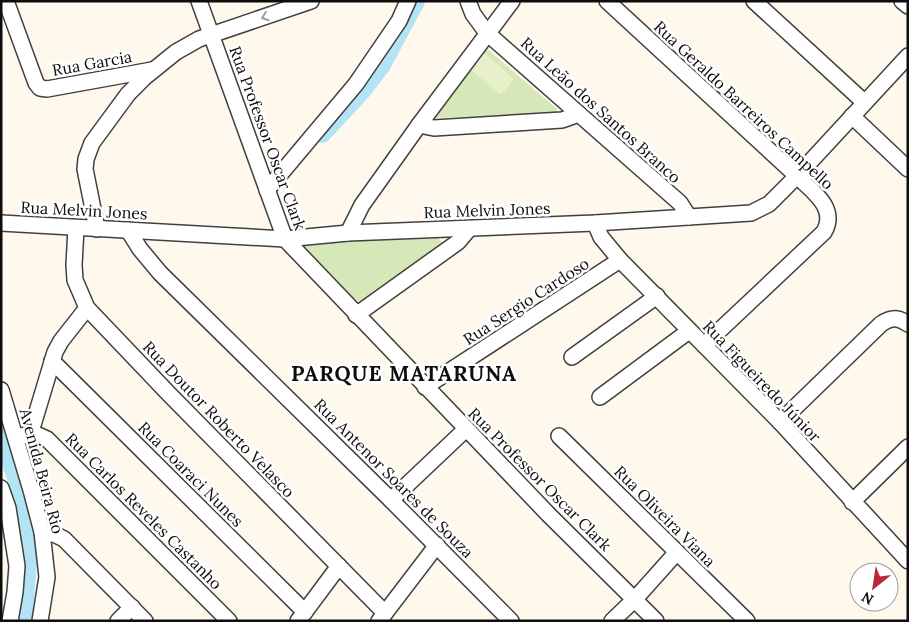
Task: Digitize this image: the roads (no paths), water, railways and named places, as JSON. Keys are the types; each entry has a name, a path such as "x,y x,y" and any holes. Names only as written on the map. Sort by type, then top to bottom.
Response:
{"street":[{"name":"Rua Garcia","path":"6,1 36,82 40,88 47,89 154,70"},
{"name":"Rua Professor Oscar Clark","path":"199,1 285,239 548,514 656,621"},
{"path":"97,229 85,169 88,152 92,143 128,94 154,70 188,44 311,1"},
{"path":"267,190 356,84 399,21 408,1"},
{"name":"Rua Leão dos Santos Branco","path":"468,1 473,14 487,33 680,203 689,217"},
{"path":"348,233 362,205 512,1"},
{"name":"Rua Geraldo Barreiros Campello","path":"607,1 797,176 822,201 827,210 829,219 824,232 704,345"},
{"path":"754,1 864,102"},
{"path":"902,1 908,6"},
{"name":"Rua Melvin Jones","path":"1,223 285,239 348,233 595,223 744,214 761,209 769,204 908,56"},
{"path":"419,125 434,128 562,120 579,114"},
{"path":"852,116 908,169"},
{"name":"Rua Figueiredo Júnior","path":"595,223 602,237 620,260 780,422 908,561"},
{"name":"Rua Doutor Roberto Velasco","path":"76,228 75,280 87,308 339,566 382,617"},
{"path":"356,315 458,242 469,229"},
{"name":"Rua Antenor Soares de Souza","path":"128,230 145,256 160,273 392,500 511,621"},
{"name":"Rua Sergio Cardoso","path":"425,387 620,260"},
{"path":"572,357 657,296"},
{"path":"23,435 61,341 87,308"},
{"path":"780,422 880,324 895,318 908,324"},
{"path":"600,396 689,330"},
{"name":"Rua Coaraci Nunes","path":"52,361 301,616"},
{"name":"Avenida Beira Rio","path":"1,390 23,435 42,532 47,577 40,621"},
{"path":"392,500 466,429"},
{"name":"Rua Carlos Reveles Castanho","path":"23,435 47,440 229,621"},
{"name":"Rua Oliveira Viana","path":"559,436 747,621"},
{"path":"852,502 908,447"},
{"path":"1,488 8,508 16,566 15,592 10,621"},
{"path":"42,532 56,534 64,539 145,621"},
{"path":"382,617 437,545"},
{"path":"612,621 635,599 676,552"},
{"path":"301,616 339,566"},
{"path":"118,621 132,607"}],"waterway":[{"path":"322,134 362,91 382,65 416,1"},
{"path":"1,434 21,495 27,529 27,569 23,621"}],"district":[{"name":"PARQUE MATARUNA","path":"404,374"}]}
